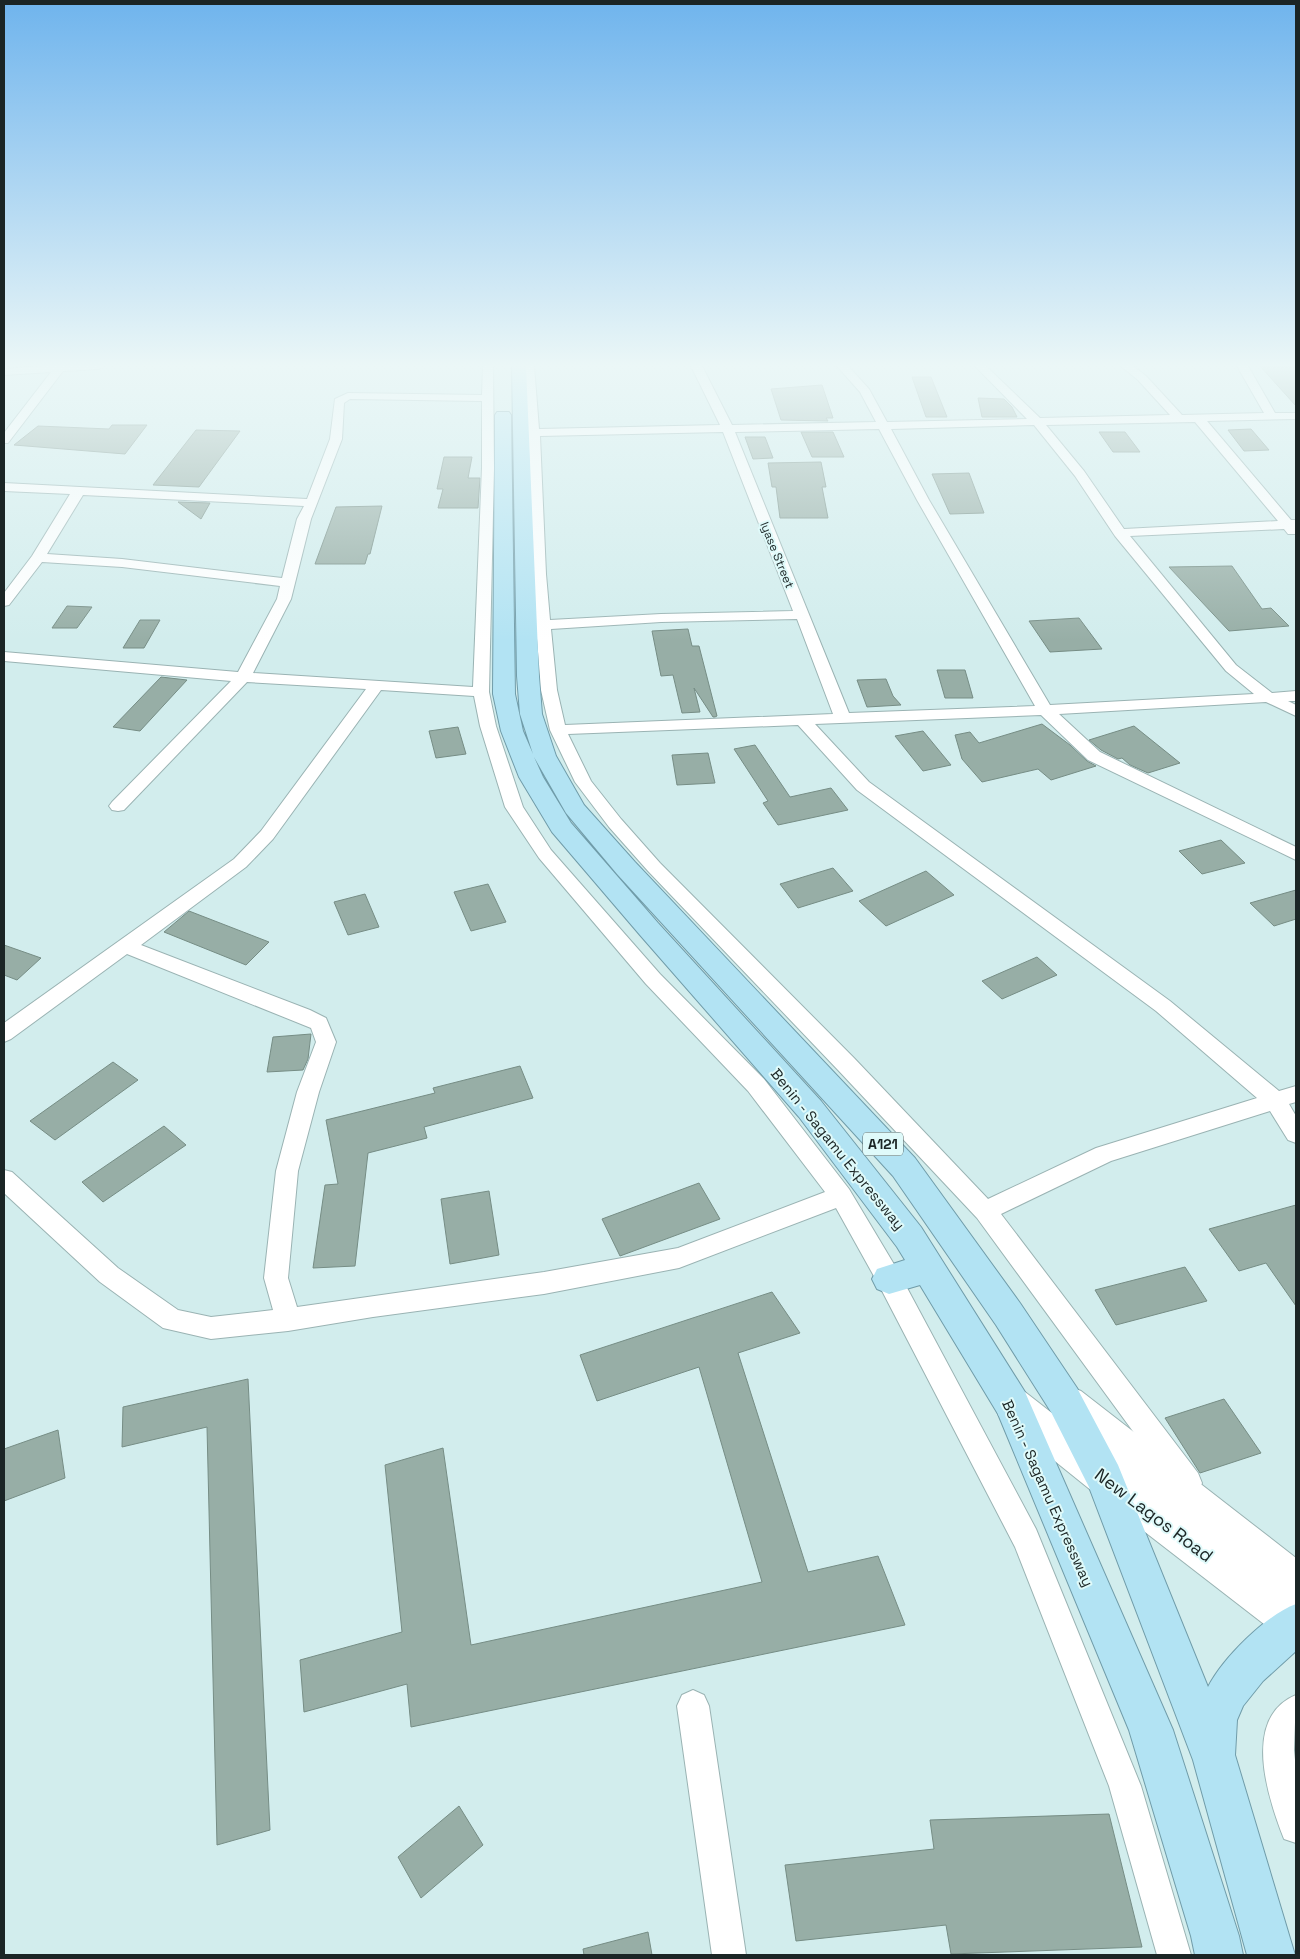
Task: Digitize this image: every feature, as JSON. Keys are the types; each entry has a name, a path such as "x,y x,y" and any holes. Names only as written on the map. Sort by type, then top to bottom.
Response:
{"highway":[{"name":"Benin - Sagamu Expressway","path":"503,457 504,694 512,731 532,777 561,827 649,929 810,1109 909,1237 1012,1404 1151,1730 1215,1936 1218,1955"},
{"name":"A121","path":"522,457 528,676 531,714 545,756 574,808 619,860 904,1167 1008,1314 1064,1400 1105,1478 1215,1760 1271,1955"},
{"path":"889,1279 927,1268"},
{"path":"1215,1760 1215,1722 1223,1699 1245,1670 1296,1624"}],"main road":[{"name":"New Lagos Road","path":"1064,1400 1296,1583"},
{"name":"New Lagos Road","path":"1012,1404 1105,1478 1296,1624"}],"street":[{"path":"118,806 243,677 284,599 304,520 329,457"},
{"path":"488,457 481,692 488,726 514,807 545,854 653,980 756,1085 841,1196 889,1279 1026,1539 1125,1786 1174,1955"},
{"path":"535,457 548,690 558,730 584,782 615,824 654,867 986,1211 1218,1522"},
{"name":"Iyase Street","path":"739,457 843,718"},
{"path":"901,457 923,500 1045,710 1094,756 1296,854"},
{"path":"1066,457 1080,474 1120,533 1231,668 1269,698 1296,710"},
{"path":"1232,457 1293,528"},
{"path":"4,487 78,492 219,496 312,503"},
{"path":"4,602 38,558 78,492"},
{"path":"1120,533 1293,528"},
{"path":"38,558 122,563 288,584"},
{"path":"543,626 661,618 802,615"},
{"path":"4,656 243,677 481,692"},
{"path":"4,1034 240,863 267,835 377,685"},
{"path":"558,730 1045,710 1296,696"},
{"path":"803,721 863,786 1163,1006 1275,1100 1296,1134"},
{"path":"125,946 303,1015 319,1023 323,1030 326,1042 308,1092 287,1170 276,1278 288,1320"},
{"path":"986,1211 1104,1154 1296,1094"},
{"path":"4,1179 110,1275 172,1320 211,1328 288,1320 373,1306 544,1283 679,1258 841,1196"},
{"path":"693,1706 729,1955"},
{"path":"1296,1711 1281,1730 1278,1754 1282,1784 1296,1827"}],"building":[{"path":"175,457 221,457 199,487 153,485"},
{"path":"444,457 472,457 468,478 480,478 478,508 438,508 443,489 437,489"},
{"path":"752,457 773,458 753,459"},
{"path":"821,462 826,487 822,487 828,518 780,518 776,487 772,487 768,463"},
{"path":"969,473 984,513 950,514 932,474"},
{"path":"178,502 210,503 201,519"},
{"path":"382,506 370,554 368,554 365,564 315,564 336,507"},
{"path":"1232,566 1262,609 1271,608 1289,626 1229,631 1169,567"},
{"path":"67,606 92,607 77,628 52,628"},
{"path":"1079,618 1102,649 1050,652 1029,621"},
{"path":"140,620 160,620 144,648 123,648"},
{"path":"688,629 692,646 699,646 717,716 715,717 713,717 694,688 700,712 682,713 673,675 661,676 652,631"},
{"path":"937,670 965,670 973,698 945,698"},
{"path":"161,677 187,680 140,731 113,727"},
{"path":"886,679 893,696 901,705 867,707 857,680"},
{"path":"1042,724 1070,745 1087,761 1096,766 1051,780 1038,769 982,782 962,759 955,735 970,732 979,743"},
{"path":"1134,726 1180,763 1148,773 1130,765 1122,758 1118,759 1101,750 1089,740"},
{"path":"458,727 466,754 436,758 429,731"},
{"path":"923,731 951,765 923,771 895,736"},
{"path":"755,745 790,797 831,788 848,810 778,825 763,803 768,801 734,749"},
{"path":"708,753 715,783 677,785 672,755"},
{"path":"1221,840 1245,863 1202,874 1179,851"},
{"path":"833,868 853,891 798,908 780,884"},
{"path":"926,871 954,895 886,926 859,901"},
{"path":"488,884 506,922 471,931 454,892"},
{"path":"1296,890 1296,919 1274,926 1250,903"},
{"path":"365,894 379,927 348,935 334,902"},
{"path":"189,911 269,942 246,965 164,932"},
{"path":"4,945 41,958 17,980 4,975"},
{"path":"1037,957 1057,975 1002,999 982,981"},
{"path":"311,1034 308,1059 303,1070 267,1072 273,1037"},
{"path":"113,1062 138,1080 55,1140 30,1121"},
{"path":"520,1066 533,1098 424,1127 427,1138 368,1153 355,1266 313,1268 325,1185 338,1184 326,1120 435,1093 433,1088"},
{"path":"164,1126 186,1145 103,1202 82,1182"},
{"path":"699,1183 720,1219 620,1256 602,1219"},
{"path":"489,1191 499,1255 450,1264 441,1199"},
{"path":"1296,1205 1296,1306 1266,1263 1239,1271 1209,1229"},
{"path":"1185,1267 1207,1301 1116,1325 1095,1290"},
{"path":"772,1292 800,1333 738,1353 808,1572 878,1556 905,1625 411,1727 407,1684 304,1712 300,1660 402,1632 385,1465 443,1448 471,1645 762,1582 699,1367 597,1401 580,1355"},
{"path":"248,1379 270,1830 217,1845 207,1427 122,1447 123,1407"},
{"path":"1224,1399 1261,1453 1200,1473 1165,1418"},
{"path":"58,1430 65,1478 4,1501 4,1449"},
{"path":"459,1806 483,1845 421,1898 398,1857"},
{"path":"1109,1814 1142,1947 951,1954 946,1925 796,1941 785,1865 934,1849 930,1820"},
{"path":"648,1932 652,1955 584,1955 583,1949"}]}
